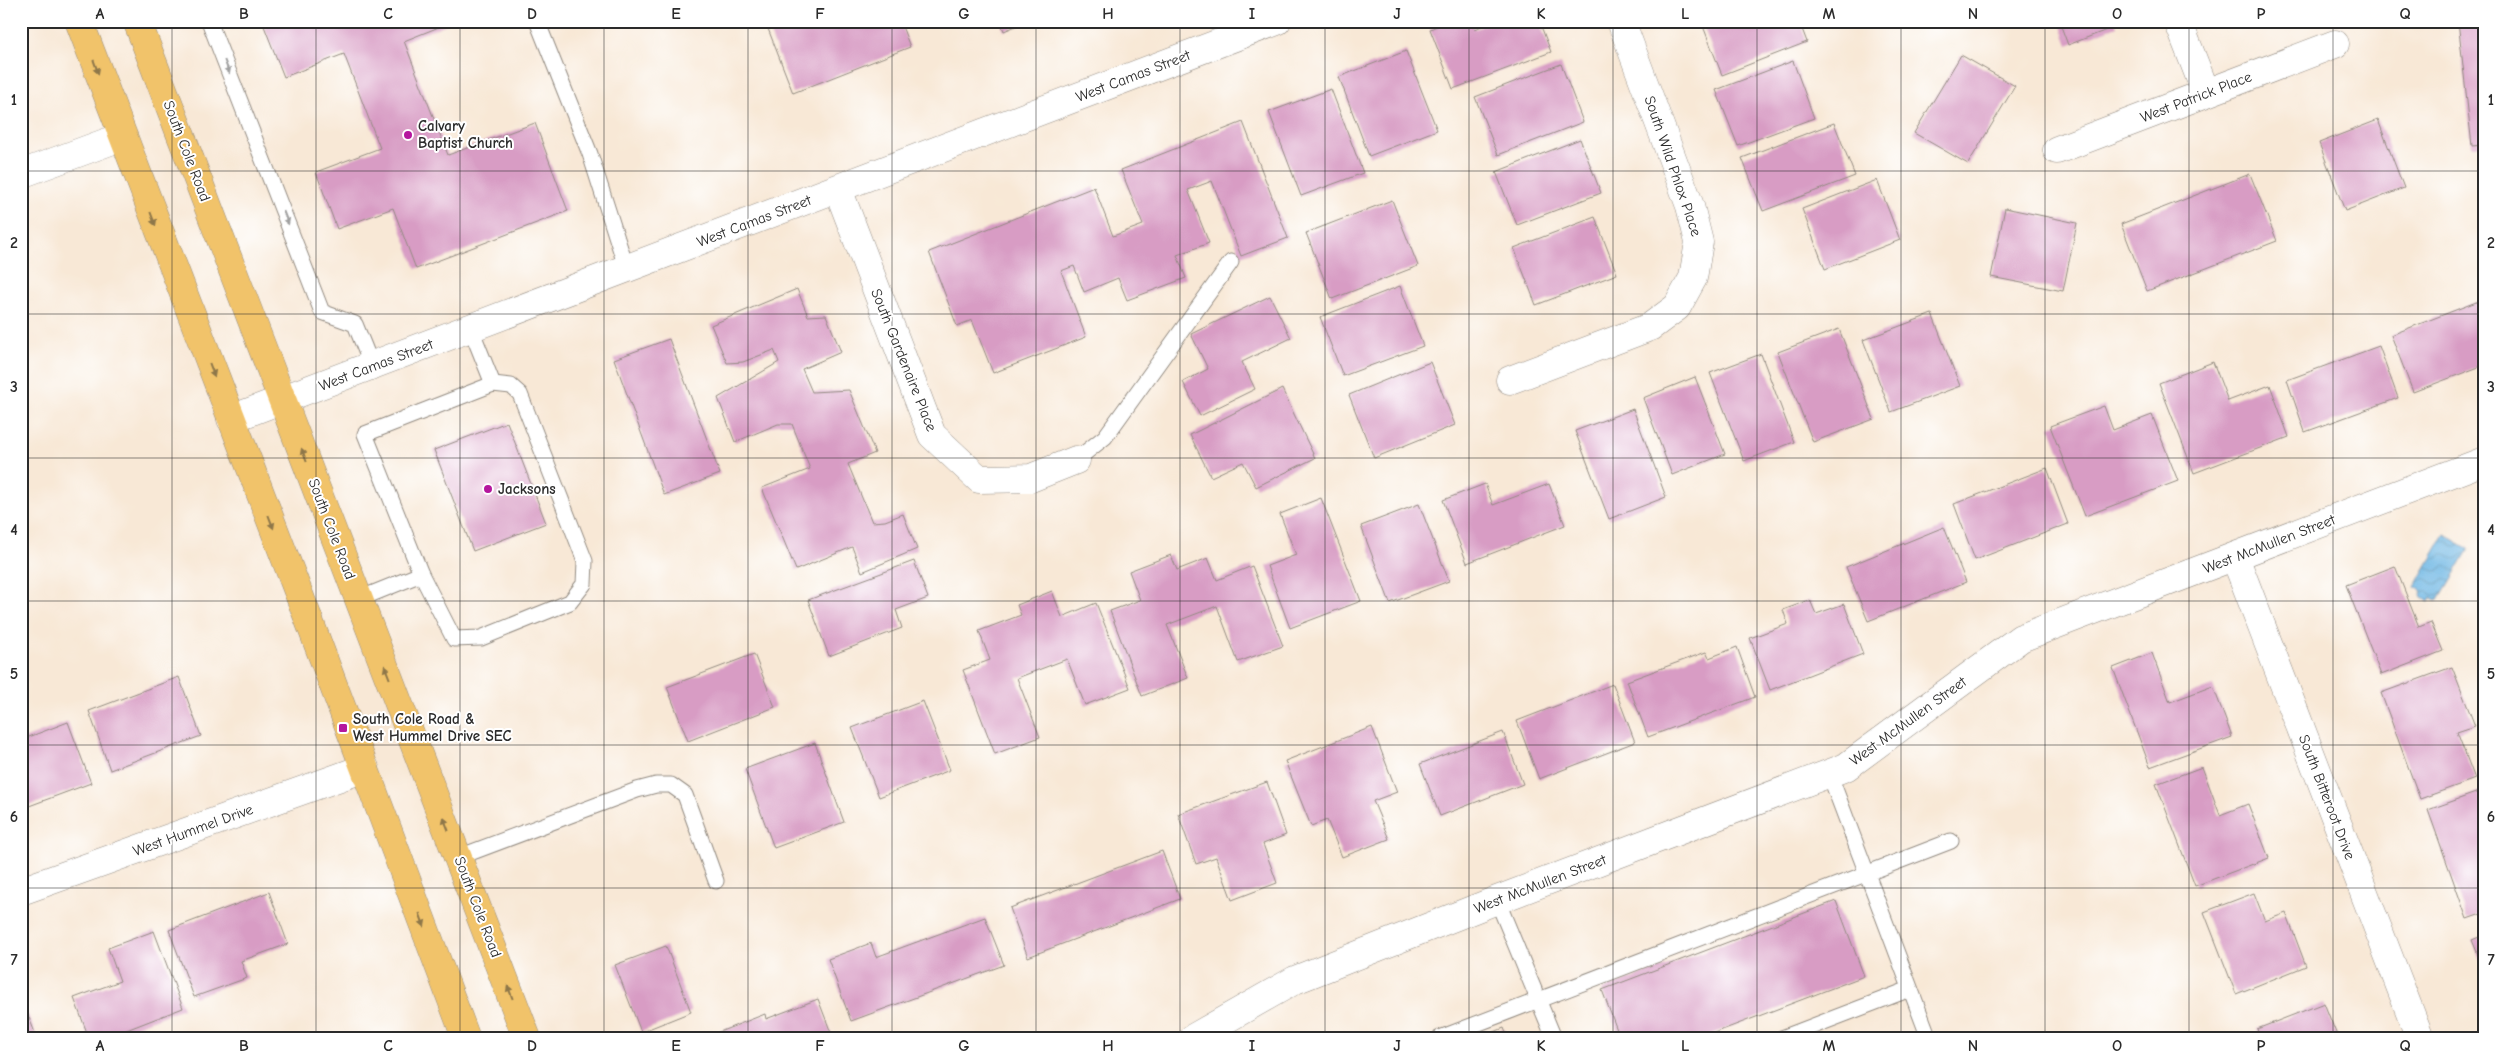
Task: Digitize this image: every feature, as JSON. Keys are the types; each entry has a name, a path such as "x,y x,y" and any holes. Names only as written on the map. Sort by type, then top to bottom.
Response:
{"main road":[{"path":"78,21 365,768 466,1038"},
{"name":"South Cole Road","path":"137,21 527,1038"}],"street":[{"name":"West Camas Street","path":"231,419 627,270 1277,21"},
{"name":"South Wild Phlox Place","path":"1510,380 1650,327 1676,307 1693,278 1699,242 1690,206 1621,21"},
{"path":"2178,21 2206,93"},
{"name":"West Patrick Place","path":"2057,150 2335,44"},
{"path":"21,174 122,137"},
{"name":"South Gardenaire Place","path":"838,189 932,435 979,479 1031,478 1076,460"},
{"name":"West McMullen Street","path":"1193,1038 1295,980 1497,900 1846,767 2021,638 2484,462"},
{"name":"South Bitteroot Drive","path":"2235,557 2420,1038"},
{"name":"West Hummel Drive","path":"21,891 365,768"}],"lane":[{"path":"209,21 322,312 355,324 372,366"},
{"path":"537,21 590,154 627,270"},
{"path":"1076,460 1106,437 1231,262"},
{"path":"471,329 493,384"},
{"path":"493,384 511,386 520,394 585,560 584,584 570,602 481,638 454,638 422,574 365,434 493,384"},
{"path":"359,599 422,574"},
{"path":"1829,773 1929,1038"},
{"path":"459,857 637,790 656,785 671,785 685,795 716,881"},
{"path":"1440,1038 1538,998 1951,841"},
{"path":"1497,900 1554,1038"},
{"path":"1782,1038 1910,988"}],"water":[{"path":"2445,535 2469,549 2438,601 2432,598 2430,602 2420,596 2422,591 2415,587"}],"building":[{"name":"Calvary Baptist Church","path":"278,21 454,21 404,41 448,155 535,123 568,211 416,269 393,208 337,229 316,172 380,148 344,54 284,77 264,26"},
{"path":"765,21 900,21 910,47 793,93"},
{"path":"1000,21 1028,21 1004,31"},
{"path":"1449,21 1472,21 1475,29 1494,21 1539,21 1551,52 1453,89 1430,29"},
{"path":"1701,21 1799,21 1807,42 1722,75"},
{"path":"2059,21 2115,21 2117,26 2068,45"},
{"path":"2458,21 2484,21 2484,145 2472,146"},
{"path":"1406,51 1437,130 1369,156 1339,77"},
{"path":"1961,55 2015,86 1968,164 1914,133"},
{"path":"1793,61 1814,118 1738,146 1716,90"},
{"path":"1561,64 1583,122 1498,155 1475,97"},
{"path":"1331,89 1363,173 1301,196 1269,112"},
{"path":"2378,120 2404,188 2345,211 2319,143"},
{"path":"1243,122 1288,238 1241,256 1212,181 1188,190 1209,243 1177,255 1186,278 1127,300 1118,278 1084,292 1074,266 1061,271 1086,337 993,373 972,320 957,326 929,252 1094,187 1113,236 1143,225 1121,170"},
{"path":"1834,123 1855,176 1763,211 1742,158"},
{"path":"1580,139 1601,193 1517,225 1496,172"},
{"path":"2250,174 2277,241 2147,291 2121,224"},
{"path":"1877,180 1900,240 1825,269 1802,209"},
{"path":"1392,200 1418,266 1332,299 1306,233"},
{"path":"2005,208 2077,223 2063,291 1991,277"},
{"path":"1595,217 1617,274 1536,305 1514,248"},
{"path":"1400,286 1423,346 1343,376 1320,317"},
{"path":"797,289 808,316 826,315 841,352 802,369 812,392 849,390 875,453 848,464 872,522 885,521 903,514 917,549 862,572 852,547 796,570 762,488 810,469 792,424 778,424 735,442 718,398 779,362 774,350 743,362 727,363 711,325"},
{"path":"1270,296 1291,338 1242,362 1255,389 1200,416 1183,382 1208,369 1191,334"},
{"path":"2484,299 2484,365 2413,392 2391,335"},
{"path":"1932,314 1960,386 1891,412 1863,340"},
{"path":"1839,329 1874,419 1813,442 1778,352"},
{"path":"669,339 720,474 664,495 614,359"},
{"path":"2379,346 2398,398 2305,432 2287,380"},
{"path":"1761,354 1794,442 1744,461 1710,373"},
{"path":"1430,362 1455,425 1374,458 1349,395"},
{"path":"2213,362 2228,401 2270,385 2289,437 2194,473 2159,383"},
{"path":"1695,377 1725,454 1672,475 1643,398"},
{"path":"1282,389 1315,458 1256,487 1243,462 1211,477 1190,435"},
{"path":"2104,406 2113,430 2152,415 2178,481 2085,516 2050,426"},
{"path":"1633,409 1666,497 1609,519 1575,431"},
{"path":"507,422 546,523 473,551 434,450"},
{"path":"2047,468 2068,524 1975,560 1954,504"},
{"path":"1485,484 1493,505 1549,484 1565,525 1467,563 1443,500"},
{"path":"1321,498 1361,601 1290,628 1267,566 1296,555 1280,514"},
{"path":"1419,504 1449,581 1390,603 1361,526"},
{"path":"1944,527 1966,582 1868,621 1846,567"},
{"path":"1171,555 1177,570 1208,558 1217,580 1252,566 1283,646 1238,662 1217,606 1167,625 1188,678 1142,696 1110,611 1140,600 1129,571"},
{"path":"914,561 928,598 896,610 902,628 829,656 808,600"},
{"path":"2395,566 2419,627 2431,622 2443,651 2381,675 2346,585"},
{"path":"1052,591 1062,617 1096,603 1130,688 1085,705 1067,659 1017,678 1040,737 995,754 963,670 990,660 979,631 1021,615 1017,605"},
{"path":"1810,600 1816,614 1844,604 1863,654 1770,690 1750,638 1788,624 1783,610"},
{"path":"1737,647 1755,697 1648,737 1627,681 1706,652 1709,658"},
{"path":"2152,653 2170,702 2213,686 2232,737 2150,767 2113,668"},
{"path":"754,654 775,707 688,741 667,687"},
{"path":"2452,667 2475,726 2457,732 2475,779 2420,799 2381,693"},
{"path":"179,677 201,736 110,770 89,711"},
{"path":"1613,684 1635,742 1539,779 1517,721"},
{"path":"923,701 950,770 879,797 852,728"},
{"path":"68,722 91,783 21,809 21,740"},
{"path":"1372,727 1397,792 1373,801 1389,839 1342,857 1327,820 1311,826 1285,761"},
{"path":"1503,732 1523,784 1440,816 1420,764"},
{"path":"815,743 844,822 774,848 745,769"},
{"path":"2202,767 2220,815 2248,804 2269,858 2195,886 2156,784"},
{"path":"1267,782 1286,835 1263,844 1277,883 1232,900 1216,857 1196,864 1178,814"},
{"path":"2484,790 2484,913 2467,919 2428,810"},
{"path":"1162,851 1180,899 1028,957 1010,908"},
{"path":"269,892 288,944 241,961 247,978 194,997 169,930"},
{"path":"2254,893 2265,921 2286,913 2306,966 2236,994 2204,912"},
{"path":"1836,901 1864,976 1701,1038 1620,1038 1602,990"},
{"path":"985,917 1004,965 851,1021 828,959 871,943 876,957"},
{"path":"154,931 183,1008 106,1038 89,1038 74,998 120,981 108,948"},
{"path":"2484,935 2484,969 2472,940"},
{"path":"666,946 691,1012 641,1032 615,965"},
{"path":"21,997 37,1038 21,1038"},
{"path":"818,999 833,1038 704,1038 765,1014 766,1019"},
{"path":"2324,1003 2338,1038 2260,1038 2257,1029"},
{"path":"1504,1028 1508,1038 1479,1038"}],"place":[{"name":"Calvary Baptist Church","path":"408,135"},
{"name":"Jacksons","path":"488,489"},
{"name":"South Cole Road & West Hummel Drive SEC","path":"343,728"}]}
